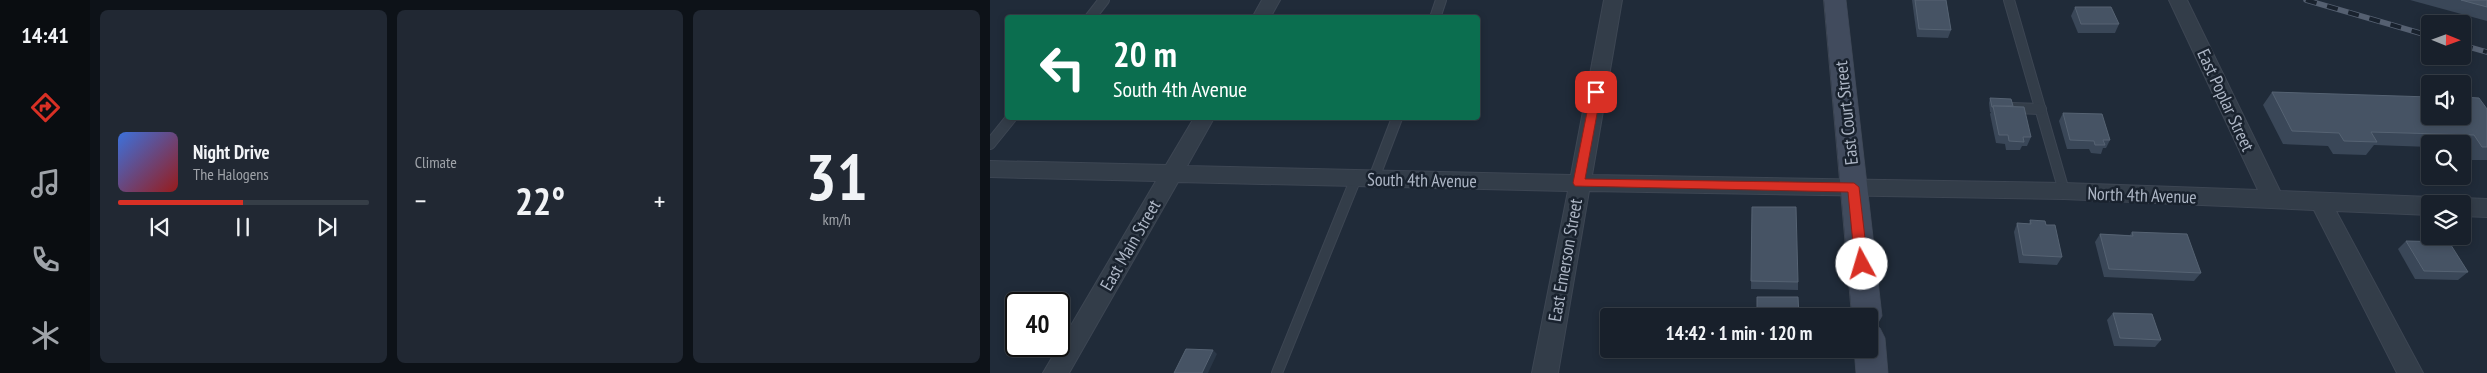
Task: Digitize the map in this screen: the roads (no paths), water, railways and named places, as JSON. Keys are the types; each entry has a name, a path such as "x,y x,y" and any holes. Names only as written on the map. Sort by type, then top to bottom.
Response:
{"street":[{"path":"1264,15 1272,0"},
{"name":"East Emerson Street","path":"1545,373 1612,0"},
{"name":"East Court Street","path":"1835,0 1866,308"},
{"name":"East Poplar Street","path":"2178,0 2273,200"},
{"name":"East Main Street","path":"1056,373 1203,120"},
{"name":"South 4th Avenue","path":"990,169 1579,183 1854,187"},
{"name":"North 4th Avenue","path":"1854,187 2064,192 2273,200 2322,204 2421,206"},
{"path":"2322,204 2410,373"},
{"path":"2471,207 2487,208"},
{"path":"1871,358 1872,373"}],"lane":[{"path":"1092,15 1104,0"},
{"path":"1436,15 1441,0"},
{"path":"2009,0 2064,192"},
{"path":"2010,108 2041,109"},
{"path":"990,144 1009,120"},
{"path":"1277,373 1365,178 1396,120"}],"railway":[{"path":"2306,0 2421,33"},
{"path":"2471,48 2487,52"}]}
